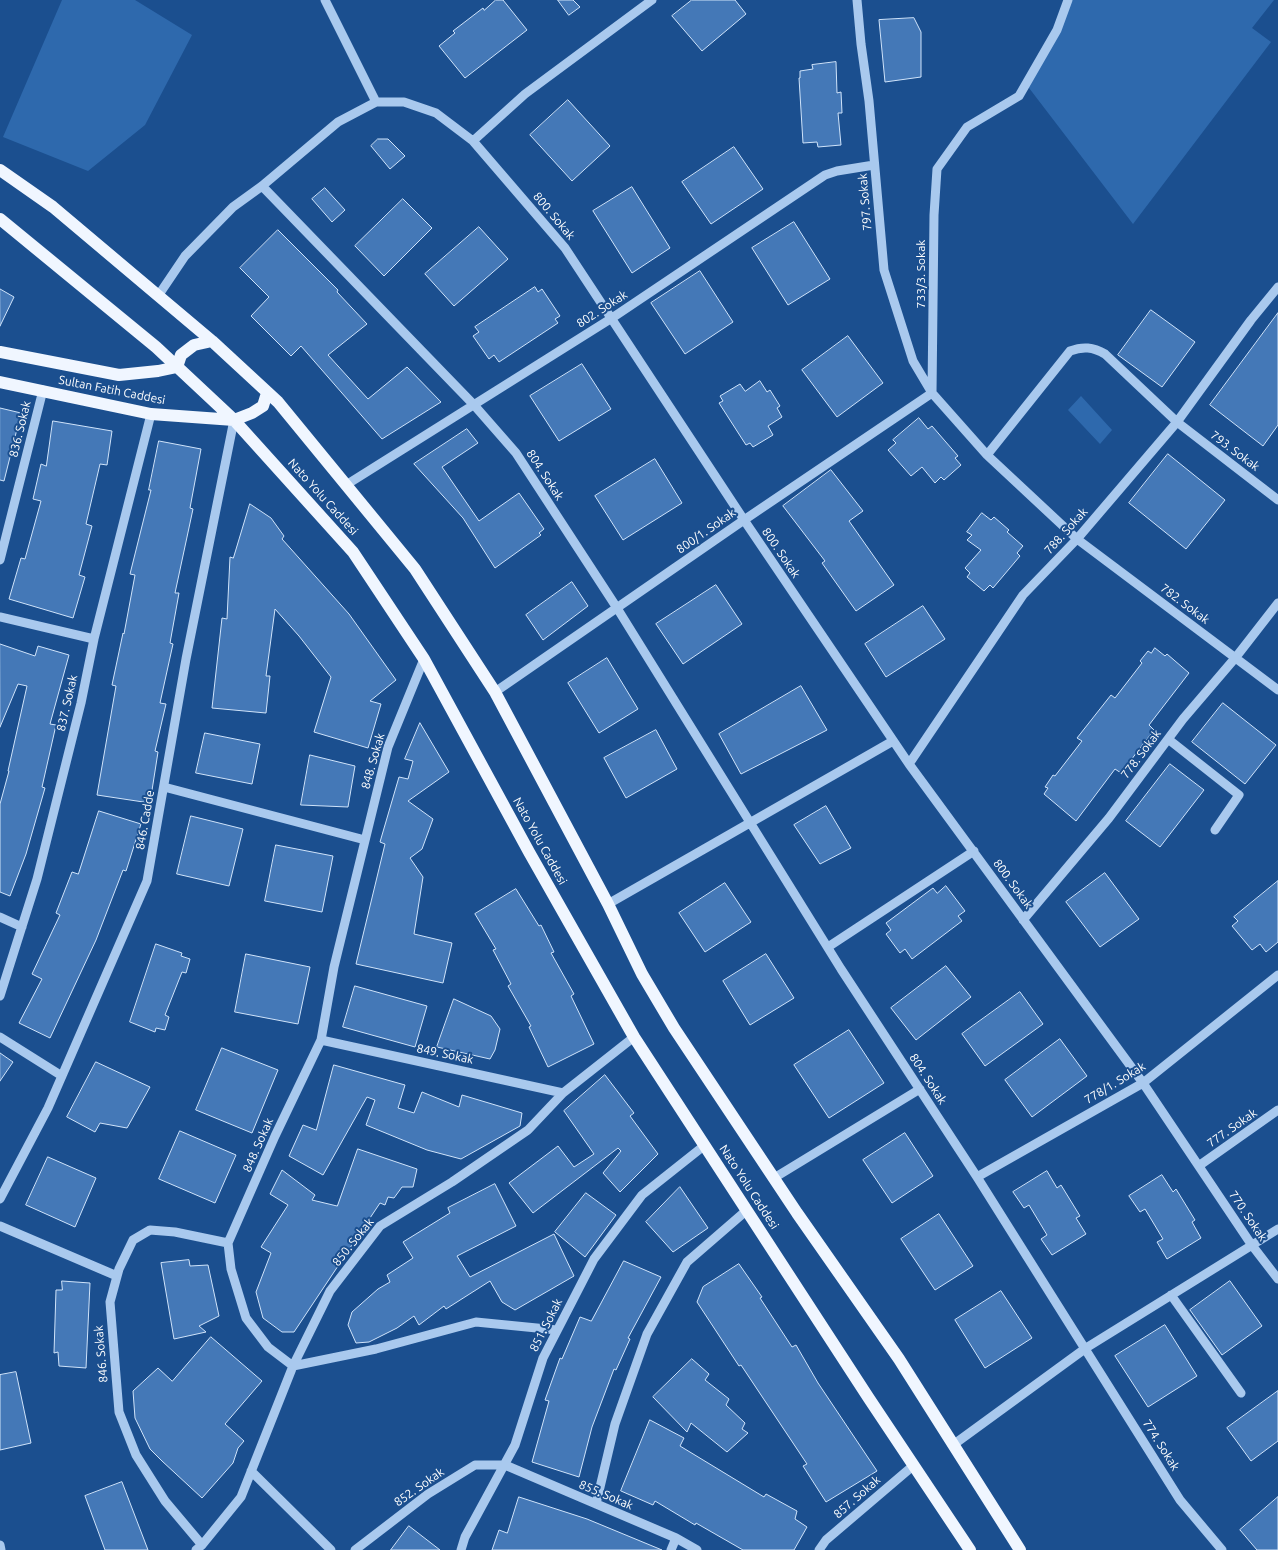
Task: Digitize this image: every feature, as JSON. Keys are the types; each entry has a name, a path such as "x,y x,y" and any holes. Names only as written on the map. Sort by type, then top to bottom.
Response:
{"main road":[{"name":"Nato Yolu Caddesi","path":"0,170 53,208 212,341 278,402 415,569 495,692 608,904 642,974 674,1028 774,1178 899,1359 1020,1550"},
{"name":"Nato Yolu Caddesi","path":"0,219 156,347 234,420 353,552 424,659 529,852 634,1037 970,1550"},
{"path":"177,367 181,355 194,345 212,341"},
{"name":"Sultan Fatih Caddesi","path":"0,352 119,375 177,367"},
{"name":"Sultan Fatih Caddesi","path":"0,382 151,414 234,420 252,413 263,406 267,393"}],"street":[{"path":"158,296 185,256 233,207 262,186 338,122 376,102 325,0"},
{"path":"473,141 525,94 652,0"},
{"name":"797. Sokak","path":"857,0 860,44 869,101 884,270 913,361 932,393"},
{"name":"733/3. Sokak","path":"932,393 934,214 937,169 967,126 1019,96 1057,30 1068,0"},
{"name":"800. Sokak","path":"376,102 404,102 436,113 473,141 565,248 744,520 893,741 1200,1165"},
{"name":"802. Sokak","path":"346,485 612,318 825,175 837,171 874,165"},
{"name":"804. Sokak","path":"262,186 474,405 516,453 617,608 828,947 1086,1348"},
{"name":"788. Sokak","path":"909,764 1023,595 1078,539 1177,422 1251,320 1278,287"},
{"name":"793. Sokak","path":"987,455 1070,351 1081,348 1093,348 1104,354 1177,422 1278,500"},
{"name":"836. Sokak","path":"0,560 43,390"},
{"path":"932,393 987,455 1078,539"},
{"name":"800/1. Sokak","path":"495,692 932,393"},
{"name":"837. Sokak","path":"0,996 37,879 81,703 94,639 151,414"},
{"name":"846. Cadde","path":"0,1199 48,1108 147,882 186,658 234,420"},
{"name":"782. Sokak","path":"1078,539 1278,690"},
{"name":"778. Sokak","path":"1023,920 1110,818 1168,738 1236,657 1278,603"},
{"path":"0,617 94,639"},
{"name":"848. Sokak","path":"293,1366 268,1348 246,1318 231,1269 228,1243 274,1136 321,1040 334,967 388,747 424,659"},
{"path":"1168,738 1239,795 1215,830"},
{"path":"608,904 893,741"},
{"path":"164,787 365,840"},
{"path":"828,947 974,852"},
{"path":"0,917 22,927"},
{"name":"778/1. Sokak","path":"977,1177 1143,1084 1278,976"},
{"path":"0,1037 62,1076"},
{"name":"850. Sokak","path":"199,1548 241,1497 293,1366 330,1291 380,1226 452,1182 528,1130 563,1093 634,1037"},
{"name":"849. Sokak","path":"321,1040 563,1093"},
{"path":"774,1178 920,1089"},
{"name":"777. Sokak","path":"1200,1165 1278,1110"},
{"name":"851. Sokak","path":"461,1550 465,1537 515,1445 543,1358 594,1259 642,1195 705,1145"},
{"name":"770. Sokak","path":"1200,1165 1251,1244 1278,1279"},
{"path":"596,1504 615,1424 647,1334 687,1262 747,1210"},
{"path":"0,1226 117,1276"},
{"path":"954,1445 1086,1348 1278,1229"},
{"name":"846. Sokak","path":"199,1548 165,1501 136,1455 119,1412 110,1302 117,1276 133,1240 150,1230 175,1232 228,1243"},
{"path":"1171,1295 1240,1393"},
{"path":"293,1366 376,1348 476,1322 557,1330"},
{"name":"774. Sokak","path":"1086,1348 1180,1500 1222,1550"},
{"name":"852. Sokak","path":"355,1550 428,1494 475,1465 504,1465"},
{"name":"855. Sokak","path":"504,1465 676,1538 697,1550"},
{"name":"857. Sokak","path":"819,1550 826,1540 914,1465"},
{"path":"251,1471 331,1550"},
{"path":"671,1550 676,1538"},
{"path":"0,1545 1,1550"}],"shaded area":[{"path":"62,0 135,0 192,35 145,125 88,171 3,137"},
{"path":"1068,0 1274,0 1252,28 1271,42 1133,224 1026,84"},
{"path":"1081,396 1112,430 1100,444 1068,410"}],"building":[{"path":"496,0 503,0 527,30 465,78 439,46 455,33 453,31"},
{"path":"558,0 573,0 580,7 569,15"},
{"path":"692,0 735,0 746,14 702,51 672,16"},
{"path":"914,18 921,32 921,77 885,82 879,20"},
{"path":"836,62 837,93 841,92 842,113 838,113 841,145 818,147 817,142 803,143 800,71 813,69 812,65"},
{"path":"568,100 610,146 572,181 530,135"},
{"path":"378,139 388,139 405,156 390,169 371,146"},
{"path":"734,147 763,189 711,224 682,182"},
{"path":"632,187 670,248 632,273 593,211"},
{"path":"325,188 345,210 332,222 312,199"},
{"path":"403,199 432,228 384,276 355,246"},
{"path":"794,222 830,279 788,305 752,248"},
{"path":"479,227 508,259 454,306 425,274"},
{"path":"278,230 338,290 337,292 367,324 328,355 368,399 407,367 441,402 382,439 301,346 291,356 251,316 269,297 240,268"},
{"path":"700,271 733,322 685,354 651,303"},
{"path":"535,287 538,292 542,289 560,316 555,319 558,323 499,362 494,355 489,359 473,336 479,332 475,327"},
{"path":"0,289 14,297 0,326"},
{"path":"1151,310 1195,342 1162,387 1118,355"},
{"path":"1278,313 1278,425 1263,446 1210,405"},
{"path":"848,336 883,383 837,417 802,370"},
{"path":"582,364 611,409 559,441 530,396"},
{"path":"760,381 767,392 770,390 780,406 777,408 782,417 768,426 773,435 753,447 750,443 746,445 719,403 723,401 720,396 740,384 745,391"},
{"path":"0,408 21,413 4,481 0,480"},
{"path":"919,418 928,429 932,426 958,456 955,458 961,465 944,480 941,477 935,483 922,467 911,476 888,450 896,443 893,440"},
{"path":"53,421 112,431 107,465 100,464 86,524 92,526 79,575 85,577 73,618 9,599 21,558 25,559 41,501 33,499 41,464 46,466"},
{"path":"467,429 478,443 442,467 479,521 519,493 544,529 539,533 541,535 495,568 463,518 414,464"},
{"path":"159,441 201,449 190,508 193,509 175,593 179,593 170,643 173,644 160,703 166,704 155,751 158,752 150,803 97,795 116,686 112,685 135,575 130,574 151,490 149,490"},
{"path":"1168,454 1225,500 1186,549 1129,503"},
{"path":"655,459 682,503 623,540 595,496"},
{"path":"831,470 863,511 849,521 894,585 856,611 822,563 825,561 783,506"},
{"path":"250,504 271,518 284,536 282,539 349,614 396,680 370,701 381,704 368,748 314,732 331,677 275,609 266,676 270,676 266,713 212,708 222,618 227,619 230,557 233,558"},
{"path":"982,513 991,520 994,517 1023,546 1017,553 1020,556 993,588 990,585 984,591 967,577 970,573 965,568 981,550 967,540 972,535 967,532"},
{"path":"572,582 588,606 543,640 526,615"},
{"path":"716,585 742,624 683,664 656,624"},
{"path":"923,606 945,639 886,677 865,644"},
{"path":"0,644 35,656 38,646 69,655 50,724 56,725 42,787 45,788 26,854 10,896 0,892 0,804 27,686 18,684 0,727"},
{"path":"1155,648 1165,656 1167,654 1189,673 1149,725 1154,730 1121,773 1115,769 1076,821 1044,794 1048,788 1045,787 1082,741 1077,738 1111,695 1115,698 1142,663 1140,661 1148,651 1151,653"},
{"path":"607,658 638,709 599,733 568,683"},
{"path":"801,686 827,730 741,774 719,734"},
{"path":"1223,703 1276,745 1245,784 1192,742"},
{"path":"420,723 449,772 408,801 433,819 422,849 410,858 423,877 414,934 452,943 443,983 356,964 385,844 380,842 399,777 408,779 413,761 405,759"},
{"path":"656,730 677,769 626,798 604,758"},
{"path":"205,733 260,744 252,784 196,773"},
{"path":"310,755 355,766 348,807 301,805"},
{"path":"1170,764 1204,790 1160,847 1126,821"},
{"path":"826,806 851,848 820,864 794,825"},
{"path":"99,811 141,824 126,871 123,870 96,940 50,1038 19,1023 42,979 32,974 60,915 56,913 72,872 78,874"},
{"path":"191,816 243,829 229,886 177,874"},
{"path":"276,845 333,856 322,912 265,901"},
{"path":"1105,873 1139,919 1100,947 1066,902"},
{"path":"1278,881 1278,942 1266,952 1260,944 1252,950 1232,926 1238,921 1234,917"},
{"path":"725,883 751,922 705,952 679,913"},
{"path":"946,886 965,911 958,916 962,921 912,959 905,949 900,953 886,934 891,930 886,923 933,888 937,893"},
{"path":"516,889 539,926 541,925 554,952 551,953 574,994 571,996 594,1044 548,1067 529,1027 531,1026 508,986 511,984 493,950 496,949 475,914"},
{"path":"156,944 182,953 181,956 190,959 186,973 182,972 165,1015 169,1017 165,1030 156,1028 155,1032 130,1022"},
{"path":"246,954 310,967 298,1024 235,1012"},
{"path":"766,954 794,998 750,1025 723,981"},
{"path":"946,966 971,997 916,1040 891,1008"},
{"path":"355,986 427,1006 415,1047 343,1027"},
{"path":"1020,992 1043,1024 985,1066 962,1034"},
{"path":"454,999 491,1016 500,1029 495,1050 490,1059 437,1047"},
{"path":"849,1030 884,1083 829,1118 794,1065"},
{"path":"1060,1039 1087,1076 1032,1117 1005,1080"},
{"path":"222,1048 278,1070 252,1133 196,1110"},
{"path":"0,1053 13,1062 0,1081"},
{"path":"96,1062 150,1087 127,1128 100,1123 95,1132 67,1117"},
{"path":"334,1065 405,1085 398,1108 414,1113 422,1092 459,1107 462,1095 522,1113 520,1126 461,1159 427,1150 366,1125 375,1100 367,1097 323,1175 289,1156 303,1125 316,1130"},
{"path":"605,1075 634,1113 630,1116 658,1154 620,1192 603,1173 621,1151 618,1148 533,1213 509,1183 558,1146 574,1167 594,1154 564,1111"},
{"path":"180,1131 236,1155 215,1203 159,1179"},
{"path":"905,1133 933,1176 892,1203 863,1160"},
{"path":"358,1149 417,1169 413,1187 402,1187 394,1198 388,1197 385,1205 380,1203 294,1332 282,1332 263,1318 256,1292 271,1253 261,1247 288,1205 270,1194 282,1170 315,1195 312,1200 337,1206"},
{"path":"48,1157 96,1178 75,1227 26,1205"},
{"path":"1047,1171 1057,1188 1061,1185 1080,1216 1076,1218 1086,1234 1052,1255 1041,1239 1047,1235 1029,1205 1024,1208 1013,1192"},
{"path":"1162,1175 1173,1192 1176,1189 1195,1220 1192,1222 1201,1238 1167,1259 1157,1242 1163,1239 1145,1209 1140,1212 1129,1196"},
{"path":"495,1184 516,1226 457,1256 470,1277 554,1234 574,1276 515,1310 502,1302 490,1281 446,1309 444,1306 419,1325 414,1316 397,1328 369,1342 356,1343 348,1325 352,1312 378,1289 390,1282 387,1275 413,1258 403,1242 450,1213 448,1208"},
{"path":"680,1187 708,1228 673,1252 646,1222"},
{"path":"586,1193 616,1215 585,1257 555,1232"},
{"path":"939,1214 973,1266 935,1290 901,1239"},
{"path":"189,1260 190,1266 208,1265 219,1316 199,1326 206,1332 174,1339 161,1263"},
{"path":"624,1261 661,1277 628,1338 630,1339 616,1370 614,1369 592,1427 579,1477 532,1462 549,1401 545,1400 560,1358 562,1359 580,1317 591,1321"},
{"path":"739,1264 762,1297 760,1298 792,1347 796,1345 818,1383 877,1471 826,1502 803,1466 807,1464 697,1302 703,1287"},
{"path":"62,1281 90,1283 86,1368 59,1366 58,1352 54,1353 56,1290 62,1290"},
{"path":"1230,1281 1262,1326 1222,1355 1190,1310"},
{"path":"1001,1291 1032,1338 985,1368 955,1320"},
{"path":"1165,1325 1197,1376 1148,1407 1115,1356"},
{"path":"211,1337 262,1381 225,1424 244,1441 238,1448 233,1463 202,1498 150,1449 135,1418 133,1391 158,1368 172,1381"},
{"path":"692,1359 709,1374 705,1380 729,1399 726,1405 745,1423 742,1429 748,1433 727,1452 691,1423 687,1432 653,1397"},
{"path":"16,1372 31,1443 0,1450 0,1375"},
{"path":"1278,1391 1278,1441 1251,1461 1227,1428"},
{"path":"650,1420 684,1438 680,1446 764,1497 766,1494 797,1511 795,1519 807,1527 794,1550 743,1550 696,1523 695,1525 655,1501 653,1505 621,1491"},
{"path":"122,1482 148,1550 105,1550 85,1496"},
{"path":"519,1497 587,1519 662,1550 492,1550 499,1530 507,1533"},
{"path":"1278,1497 1278,1550 1257,1550 1240,1530"},
{"path":"409,1526 440,1550 391,1550"}]}
